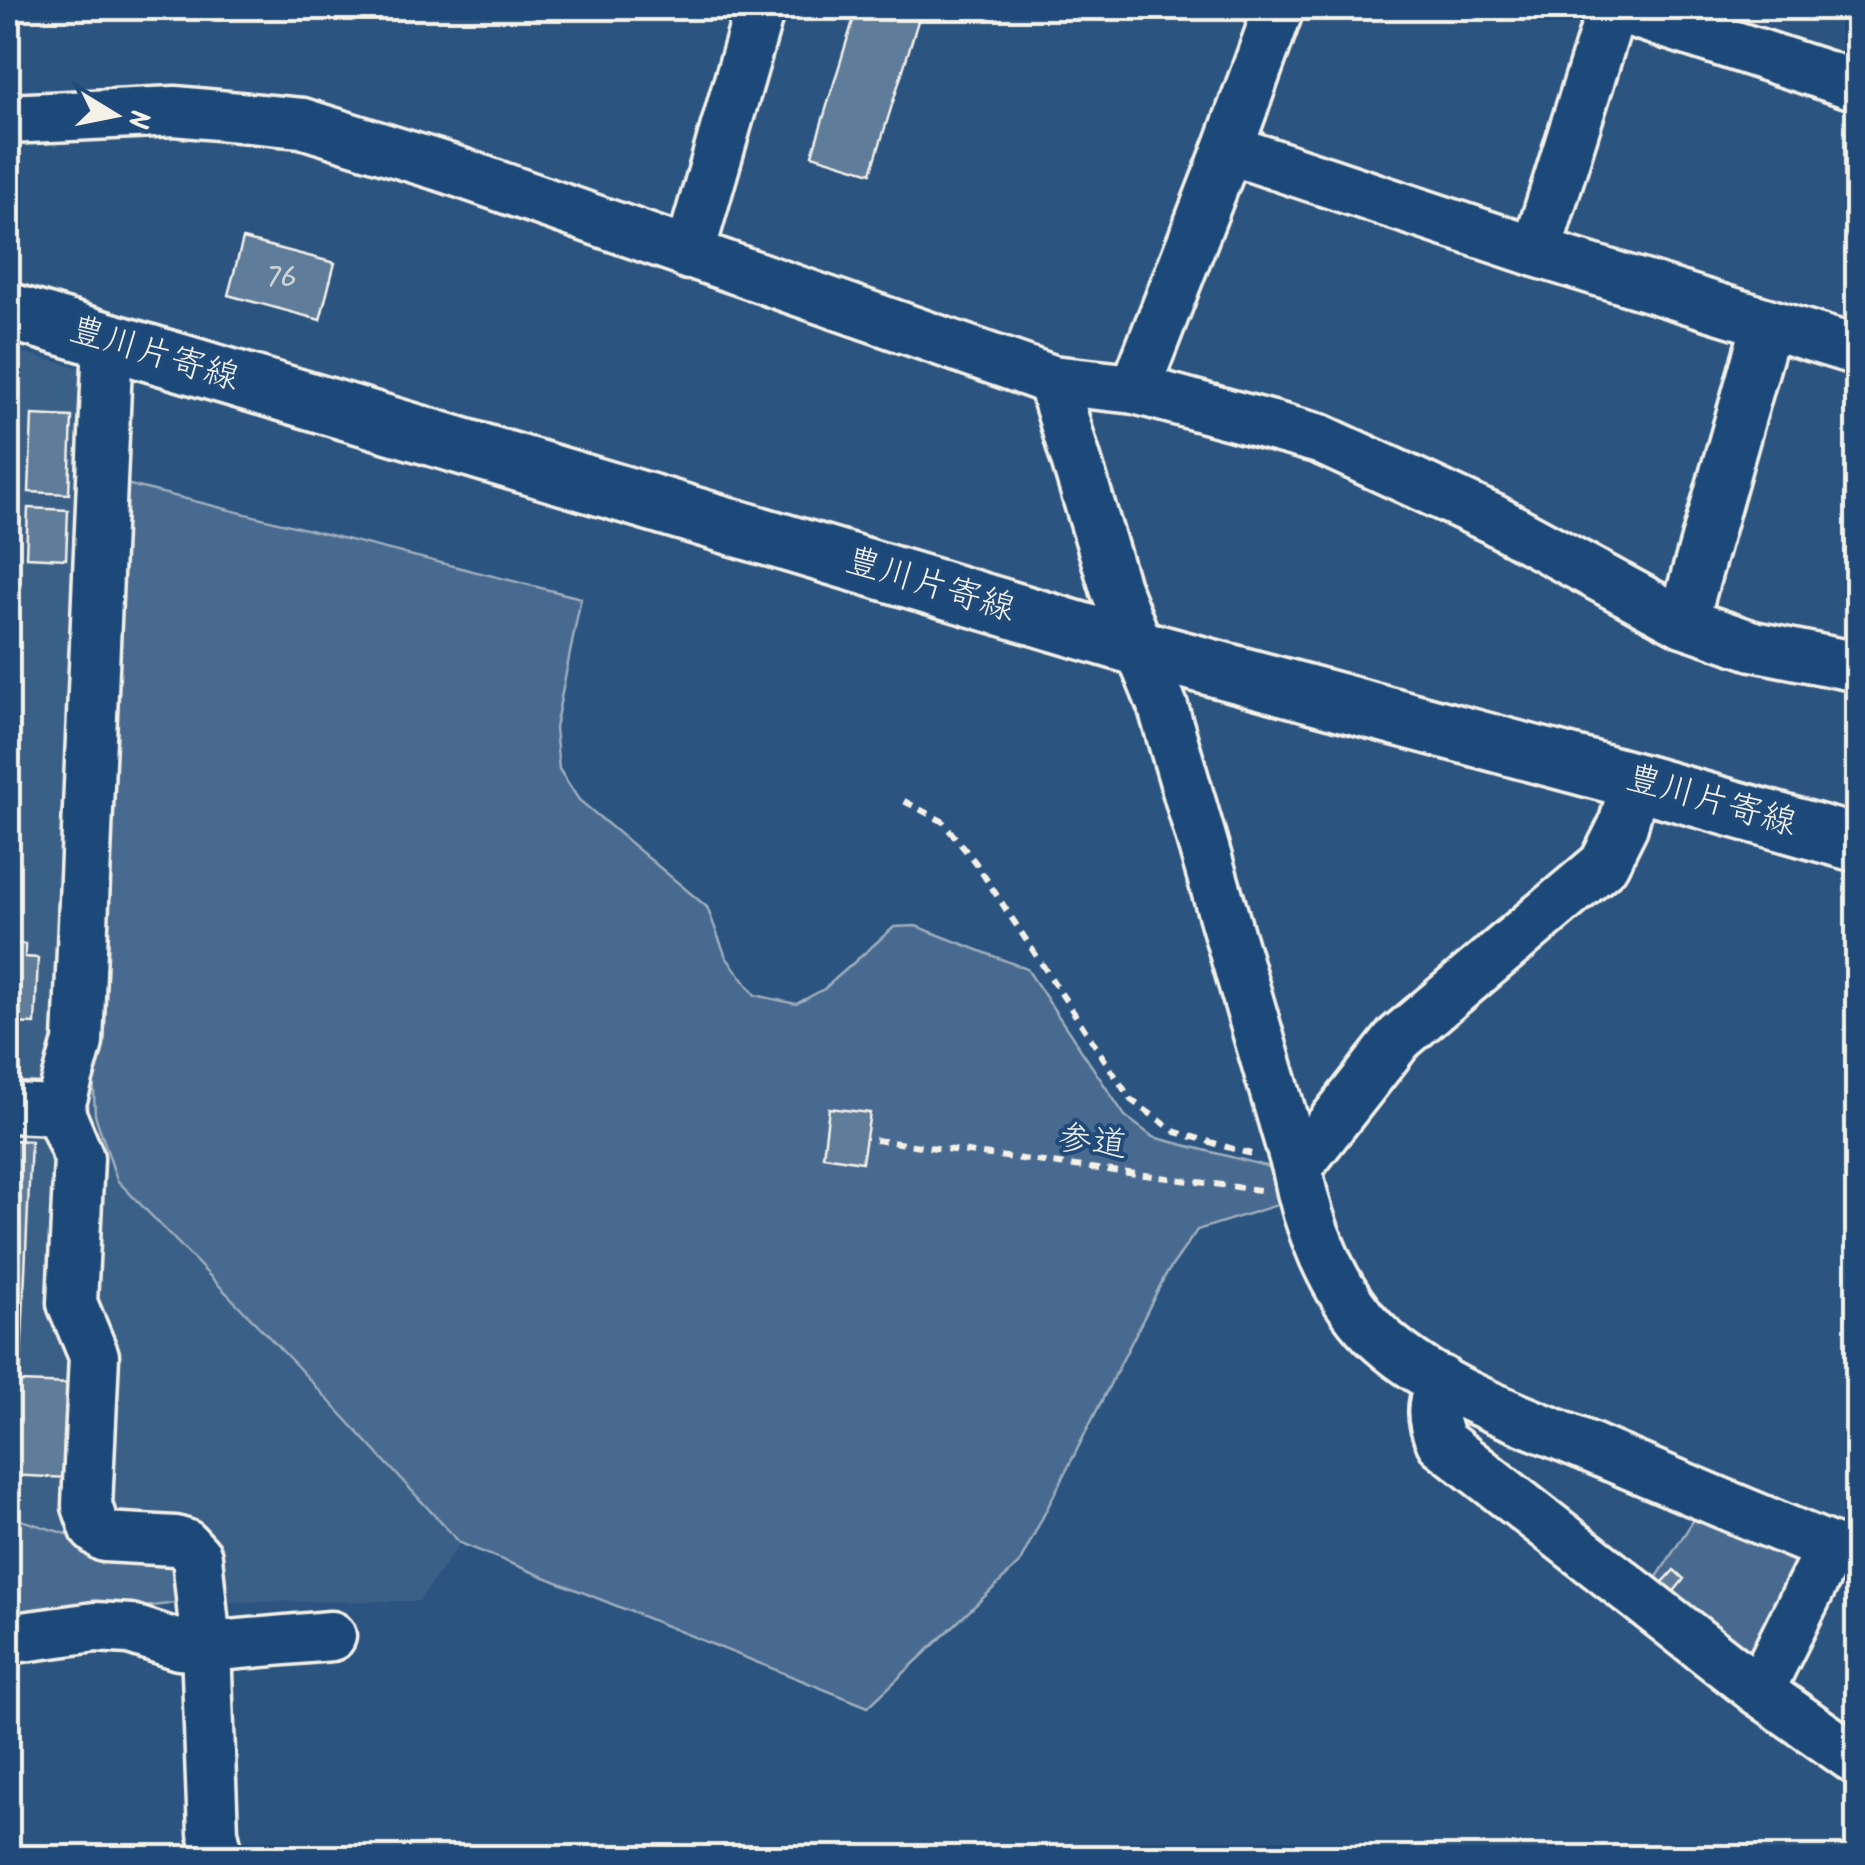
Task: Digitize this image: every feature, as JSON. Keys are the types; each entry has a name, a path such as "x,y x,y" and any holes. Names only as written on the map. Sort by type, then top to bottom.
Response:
{"main road":[{"name":"豊川片寄線","path":"8,311 1139,648 1635,780 1858,844"}],"street":[{"path":"689,255 760,8"},
{"path":"1135,389 1279,8"},
{"path":"1536,252 1615,8 1858,86"},
{"path":"8,119 175,111 302,123 447,168 1052,380 1135,389 1320,439 1493,519 1683,622 1753,646 1858,667"},
{"path":"1228,149 1536,252 1858,351"},
{"path":"1683,622 1767,324"},
{"path":"108,341 78,1042 60,1110 79,1158 72,1303 94,1356 87,1506 90,1520 104,1538 175,1541 193,1550 197,1558 206,1646 213,1833 219,1858"},
{"path":"1052,380 1116,588 1163,707 1300,1182 1328,1260 1347,1298 1373,1332 1402,1356 1471,1397 1844,1554 1759,1691"},
{"path":"1300,1182 1399,1038 1604,864 1624,826 1635,780"},
{"path":"8,1108 60,1110"},
{"path":"1440,1380 1432,1407 1433,1424 1442,1442 1759,1691 1858,1761"},
{"path":"8,1639 95,1628 130,1629 180,1645 206,1646 331,1636"}],"path":[{"path":"904,801 942,820 975,862 1132,1100 1176,1132 1300,1182"},
{"name":"参道","path":"875,1140 1300,1182"}],"shaded area":[{"path":"8,349 118,378 91,1048 94,1116 116,1181 460,1543 419,1601 186,1602 82,1551 73,1534 8,1514"},
{"path":"114,481 581,598 555,728 559,769 579,800 707,907 726,957 755,995 796,1004 824,989 894,927 916,926 1027,969 1125,1116 1153,1137 1282,1170 1287,1202 1197,1230 1165,1276 1019,1564 868,1707 460,1543 295,1364 117,1180 95,1115 92,1048"},
{"path":"1700,1510 1819,1558 1757,1678 1648,1591"},
{"path":"8,1516 73,1536 81,1552 96,1557 175,1562 185,1602 8,1624"}],"building":[{"path":"857,8 922,8 871,173 812,155"},
{"path":"243,239 335,263 320,320 228,295"},
{"path":"32,415 72,417 69,494 29,492"},
{"path":"28,508 68,510 66,559 26,557"},
{"path":"8,944 25,944 25,957 38,958 35,1024 8,1023"},
{"path":"829,1108 870,1113 862,1162 823,1156"},
{"path":"8,1140 31,1141 20,1382 73,1384 69,1478 8,1475"},
{"path":"1674,1570 1684,1579 1668,1599 1657,1589"}]}
